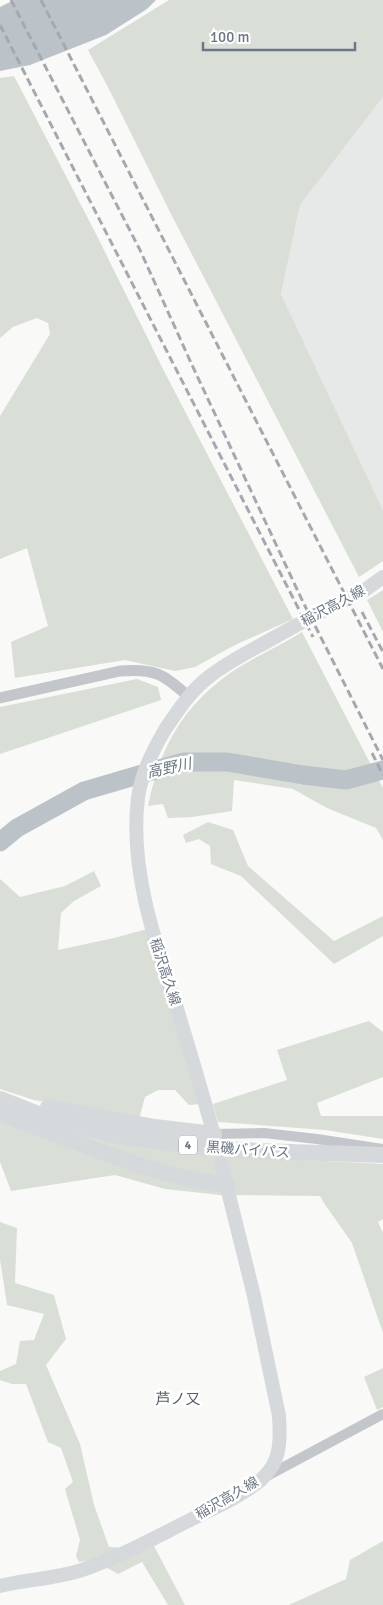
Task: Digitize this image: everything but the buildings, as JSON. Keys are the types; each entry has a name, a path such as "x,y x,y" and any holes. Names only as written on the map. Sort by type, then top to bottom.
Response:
{"highway":[{"name":"4","path":"0,1098 215,1138"},
{"name":"黒磯バイパス","path":"0,1098 46,1117 118,1136 210,1148 383,1155"},
{"path":"0,1112 20,1122 156,1171 203,1182 227,1185"}],"main road":[{"name":"稲沢高久線","path":"215,1138 152,932 146,903 136,825 138,796 152,753 188,696 209,676 238,657 365,590 383,577"},
{"name":"稲沢高久線","path":"4,1583 48,1578 81,1570 119,1555 221,1504 262,1479 273,1464 278,1451 279,1416 254,1296 221,1163"}],"street":[{"path":"0,698 120,671 136,670 150,671 167,678 188,696"},
{"path":"215,1138 264,1133 383,1149"},
{"path":"262,1479 383,1414"}],"shaded area":[{"path":"14,0 156,0 147,9 106,35 30,65 0,71 0,7"},
{"path":"169,0 383,0 383,97 300,205 281,294 383,510 383,561 359,577 88,50"},
{"path":"14,76 293,619 235,645 195,667 175,671 125,660 15,678 11,642 48,626 27,548 0,559 0,416 50,334 48,323 37,318 13,327 0,338 0,78"},
{"path":"383,97 383,510 281,294 300,205"},
{"path":"383,590 383,632 367,600"},
{"path":"302,632 383,788 383,840 376,828 327,808 293,789 234,780 232,811 192,817 168,818 163,804 148,806 153,784 167,746 188,712 218,682 236,669"},
{"path":"137,679 158,687 161,700 0,754 0,707"},
{"path":"208,822 233,830 248,866 334,941 383,916 383,936 334,964 241,876 211,864 210,846 199,839 186,843 183,835"},
{"path":"94,871 101,886 74,901 61,913 58,950 147,929 201,1104 189,1105 175,1090 158,1090 145,1097 139,1119 34,1100 0,1089 0,879 20,897 65,886"},
{"path":"369,1021 383,1032 383,1077 317,1103 321,1116 383,1116 383,1139 325,1130 218,1122 213,1104 287,1080 277,1050"},
{"path":"0,1108 288,1159 383,1164 383,1219 378,1222 383,1233 383,1333 352,1243 320,1196 220,1195 165,1189 115,1175 11,1191 0,1162"},
{"path":"0,1222 17,1228 15,1283 54,1295 66,1339 46,1365 80,1444 94,1505 109,1547 147,1549 154,1546 185,1605 168,1605 142,1562 118,1574 93,1560 79,1562 76,1556 80,1540 65,1489 73,1482 61,1448 48,1442 26,1384 12,1384 0,1380 0,1371 16,1364 20,1341 34,1340 44,1314 7,1305 0,1259"},
{"path":"383,1368 383,1407 377,1410 364,1377"},
{"path":"383,1541 383,1605 289,1605 346,1579 350,1560"}],"waterway":[{"name":"高野川","path":"0,842 17,828 84,791 183,762 227,762 346,780 383,770"}],"railway":[{"path":"11,0 140,250 303,602 383,760"},
{"path":"41,0 383,669"},
{"path":"0,25 313,637"},
{"path":"362,612 383,652"},
{"path":"372,753 383,775"}],"district":[{"name":"芦ノ又","path":"178,1399"}]}
